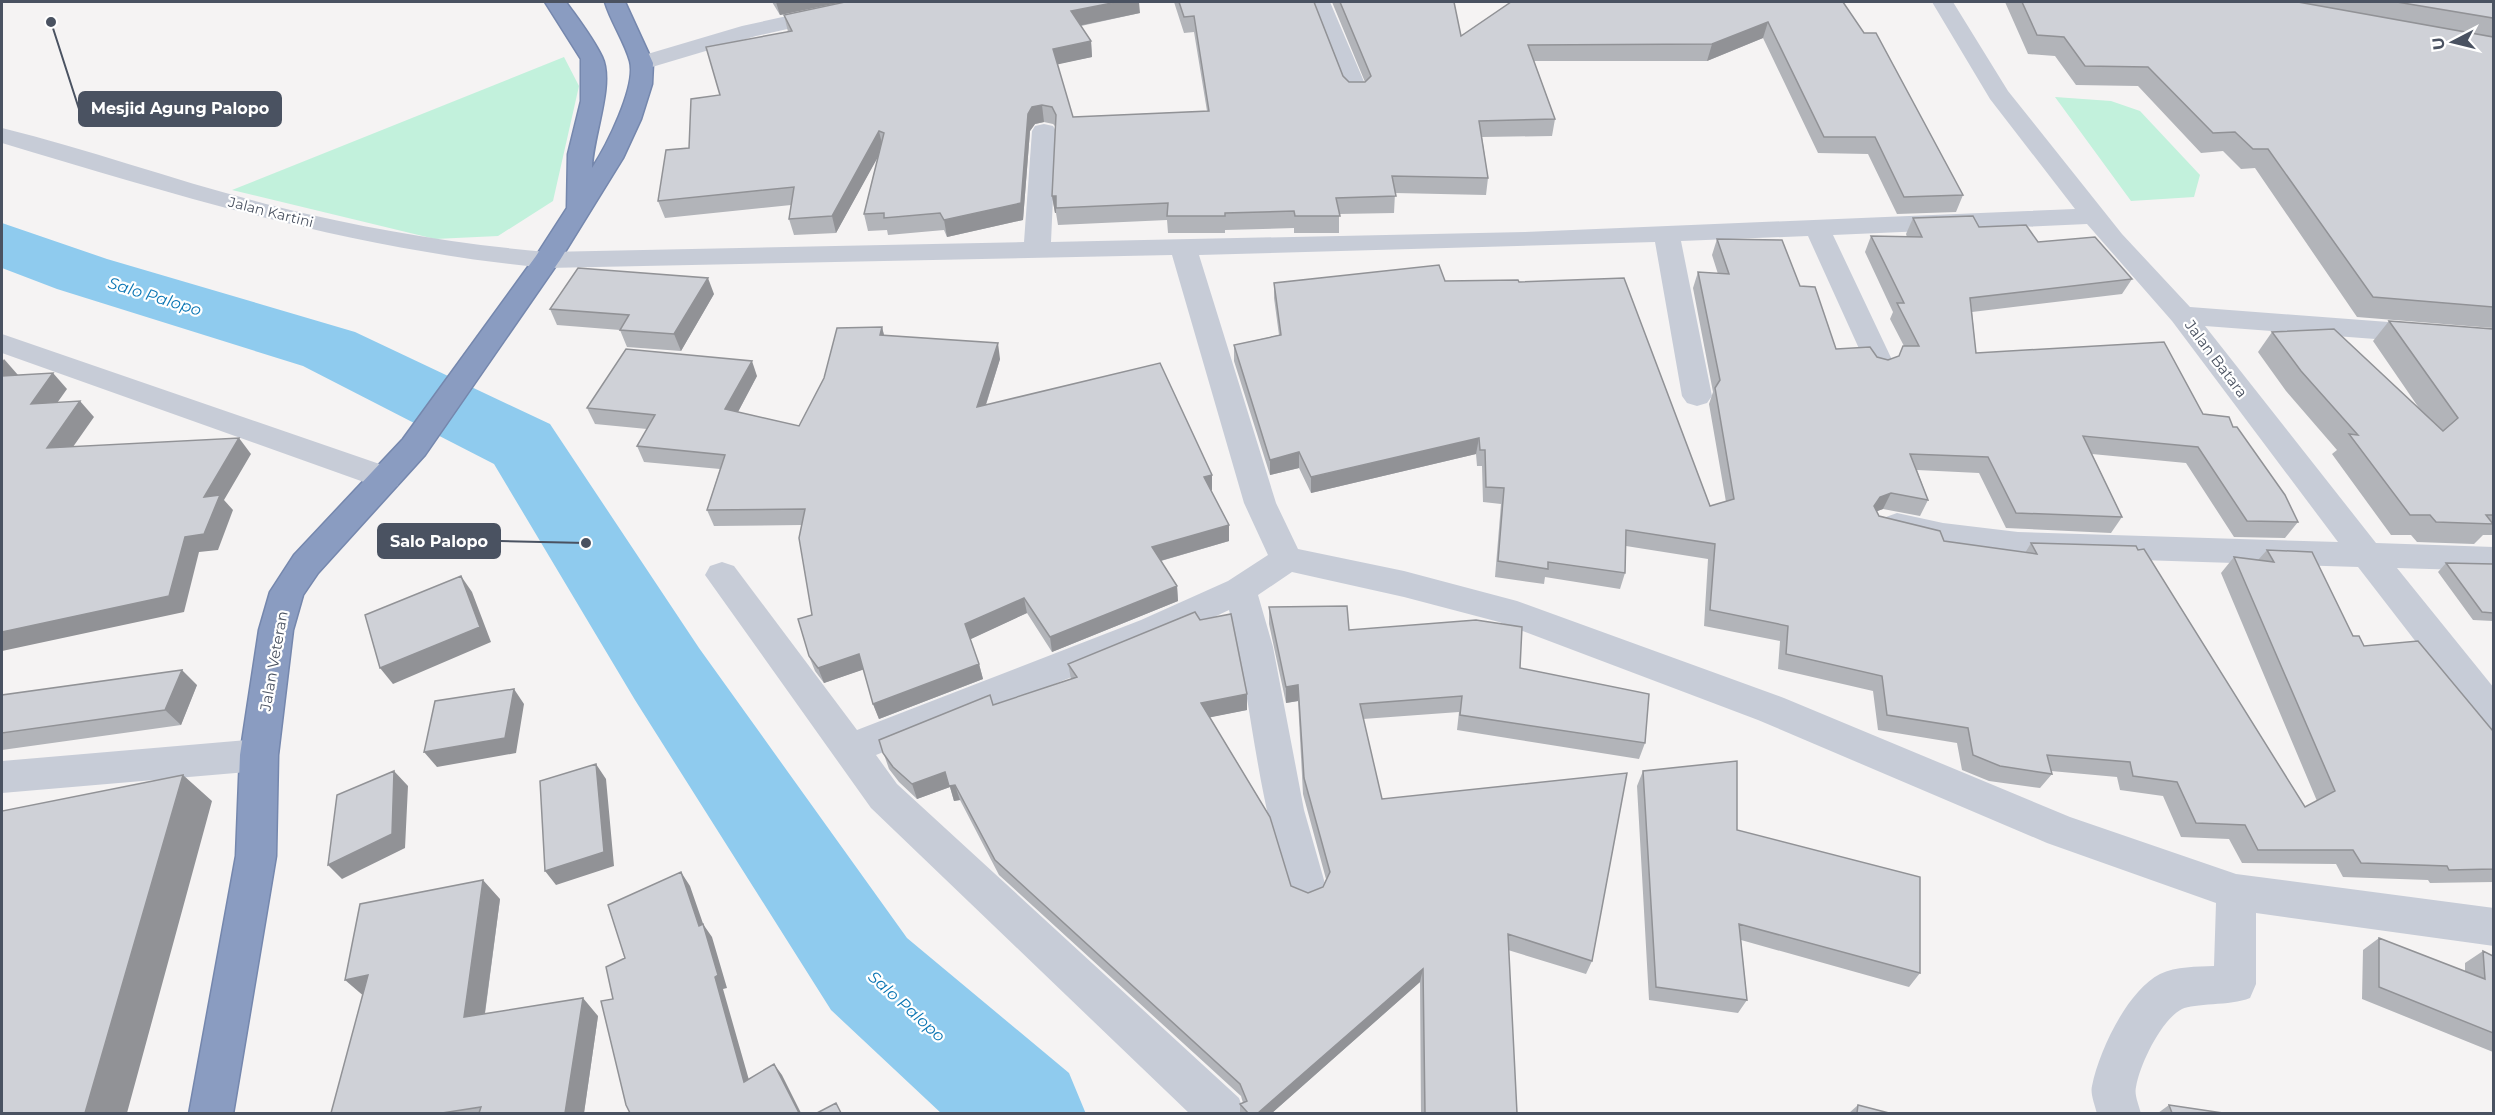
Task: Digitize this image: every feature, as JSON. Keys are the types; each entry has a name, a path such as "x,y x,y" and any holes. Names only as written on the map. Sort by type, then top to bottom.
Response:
{"highway":[{"path":"556,2 592,59 593,67 593,101 580,154 579,207"},
{"path":"615,2 642,63"},
{"name":"Jalan Veteran","path":"211,1113 255,856 259,755 276,630 287,592 306,564 414,447 495,330 547,260 611,158 629,119 640,84 642,63"}],"street":[{"path":"642,63 750,31 877,2"},
{"path":"1319,2 1356,91"},
{"name":"Jalan Batara","path":"1943,2 1998,94 2113,240 2182,315 2365,554 2493,715"},
{"path":"1037,252 1044,131"},
{"name":"Jalan Kartini","path":"2,135 256,211 423,246 547,260 1037,252 1526,240 2096,216"},
{"path":"1817,228 1880,364"},
{"path":"1666,233 1697,396"},
{"path":"1183,247 1260,503 1287,559"},
{"path":"2182,315 2493,339"},
{"path":"2,343 386,478"},
{"path":"1884,523 1943,535 2018,544 2493,559"},
{"path":"850,748 1061,668 1240,590 1287,559 1404,584 1505,610 1771,709 2061,831 2236,892 2493,927"},
{"path":"722,575 884,796 1223,1113"},
{"path":"1240,590 1258,657 1284,810 1306,887"},
{"path":"2,777 259,755"},
{"path":"2119,1113 2113,1089 2121,1063 2144,1016 2173,989 2235,984 2236,892"}],"green space":[{"path":"564,57 579,86 553,201 498,236 435,239 232,190"},
{"path":"2055,97 2111,101 2140,111 2200,175 2194,197 2131,201"}],"building":[{"path":"845,2 1117,2 1071,11 1091,41 1053,49 1073,117 1209,111 1194,16 1184,17 1179,2 1314,2 1343,76 1349,82 1365,82 1371,76 1340,2 1454,2 1461,36 1511,2 1843,2 1864,33 1876,33 1963,195 1904,197 1875,137 1824,137 1768,22 1712,44 1528,45 1555,119 1479,121 1488,178 1392,176 1396,196 1336,198 1340,216 1295,216 1294,211 1225,213 1225,216 1167,216 1168,203 1056,208 1056,196 1052,196 1056,115 1052,107 1042,105 1032,107 1028,114 1021,203 944,220 940,213 884,218 884,213 864,214 884,133 879,131 832,216 789,219 794,187 658,201 666,150 689,148 691,99 720,95 706,47 792,31 784,15"},
{"path":"2022,2 2298,2 2493,37 2493,307 2373,297 2268,149 2253,149 2235,132 2213,133 2148,67 2085,66 2064,37 2037,35"},
{"path":"2397,2 2493,2 2493,18"},
{"path":"1973,216 1979,227 2026,225 2038,242 2095,237 2132,279 1970,298 1976,353 2164,342 2203,414 2229,417 2233,427 2237,427 2285,495 2298,522 2247,521 2198,447 2083,436 2122,517 2016,513 1988,457 1910,454 1928,500 1891,493 1880,497 1874,506 1879,516 1940,531 1944,541 2037,554 2031,543 2136,546 2138,550 2144,549 2305,807 2335,791 2234,557 2274,562 2267,550 2312,552 2353,636 2359,636 2364,646 2418,641 2493,731 2493,869 2449,870 2447,866 2361,863 2353,850 2258,850 2245,825 2196,823 2177,782 2133,776 2130,762 2047,755 2052,774 2000,766 1973,755 1968,728 1887,715 1882,676 1786,654 1788,626 1710,610 1715,544 1626,530 1625,573 1548,562 1548,569 1498,561 1504,488 1486,487 1485,450 1480,450 1479,438 1311,477 1299,452 1270,460 1234,345 1281,335 1274,283 1439,265 1445,281 1518,280 1519,282 1624,278 1710,506 1734,499 1715,388 1720,380 1698,272 1729,274 1717,239 1782,240 1800,286 1815,287 1836,349 1870,347 1877,357 1888,360 1899,356 1903,346 1919,346 1897,303 1904,303 1871,236 1922,237 1913,218"},
{"path":"578,268 708,278 674,334 620,330 629,315 550,309"},
{"path":"2389,321 2493,329 2493,515 2486,515 2493,524 2436,522 2430,515 2410,515 2349,434 2358,435 2301,371 2272,332 2334,329 2443,431 2458,418"},
{"path":"882,327 880,335 998,343 977,407 1160,363 1212,475 1204,477 1229,525 1152,547 1177,586 1050,637 1024,598 965,624 979,664 873,704 859,654 818,668 809,656 798,619 812,615 799,538 805,509 707,510 725,455 637,446 655,415 587,408 626,349 752,361 725,409 799,426 824,378 837,328"},
{"path":"53,373 31,404 80,401 47,448 239,438 204,497 220,495 204,534 185,537 169,596 2,632 2,376"},
{"path":"2446,563 2493,564 2493,613 2482,612"},
{"path":"461,576 480,627 380,668 365,615"},
{"path":"1347,606 1349,630 1476,620 1522,627 1520,668 1649,694 1645,743 1460,715 1462,696 1360,704 1382,799 1627,773 1592,961 1508,934 1517,1113 1425,1113 1423,969 1258,1113 1248,1113 1240,1104 1247,1101 1240,1084 995,860 955,785 949,786 945,772 912,784 893,767 883,753 879,740 990,695 993,705 1077,677 1068,664 1195,612 1200,620 1231,614 1247,694 1201,703 1270,817 1291,886 1308,893 1323,887 1330,872 1304,778 1298,685 1286,687 1269,607"},
{"path":"182,670 165,710 2,733 2,695"},
{"path":"514,689 505,738 424,752 435,701"},
{"path":"1737,761 1737,830 1920,877 1920,973 1739,924 1747,1000 1656,987 1643,771"},
{"path":"596,764 604,852 545,871 540,781"},
{"path":"394,771 392,834 328,865 337,795"},
{"path":"183,775 85,1113 2,1113 2,811"},
{"path":"681,872 699,926 703,924 744,1082 774,1064 799,1113 630,1113 626,1105 601,1001 613,999 606,967 625,958 608,905"},
{"path":"483,880 464,1017 583,998 565,1113 479,1113 481,1107 442,1113 331,1113 368,975 345,980 360,904"},
{"path":"2379,938 2485,979 2483,951 2493,956 2493,1033 2379,987"},
{"path":"836,1103 841,1113 817,1113"},
{"path":"1858,1105 1889,1113 1857,1113"},
{"path":"2169,1105 2223,1113 2172,1113"}],"waterway":[{"name":"Salo Palopo","path":"2,244 82,274 329,349 522,444 667,674 869,974 1028,1114"}],"place":[{"name":"Mesjid Agung Palopo","path":"51,22"},
{"name":"Salo Palopo","path":"586,543"}]}
